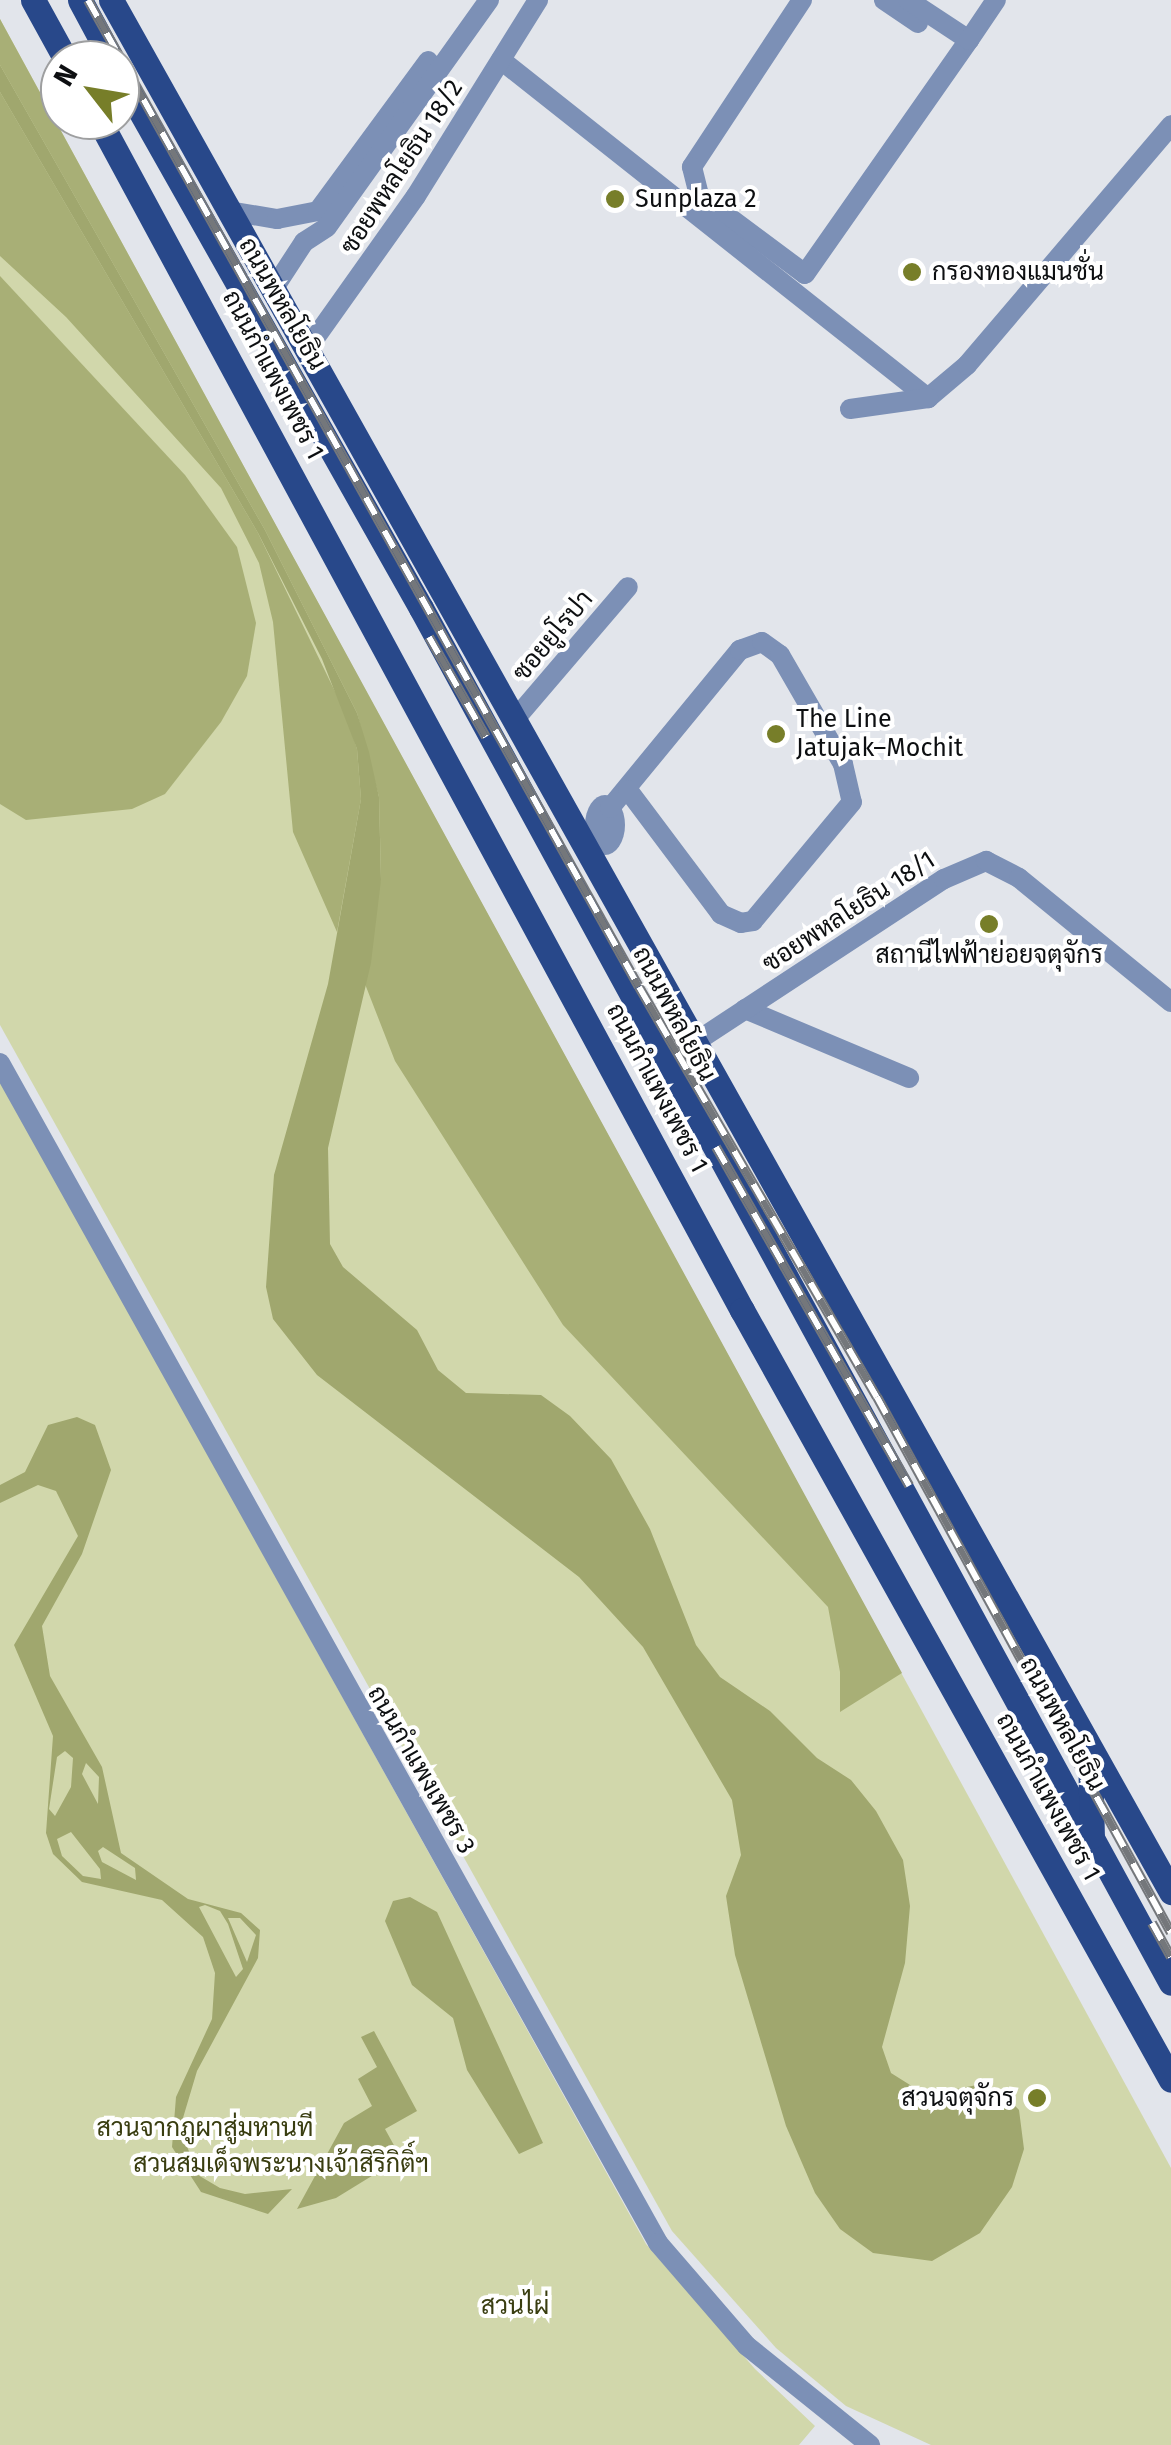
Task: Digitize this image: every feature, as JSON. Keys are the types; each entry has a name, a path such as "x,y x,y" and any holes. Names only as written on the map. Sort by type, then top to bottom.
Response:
{"main road":[{"path":"33,0 55,40"},
{"path":"80,0 101,40"},
{"name":"ถนนพหลโยธิน","path":"112,0 516,718 595,819 697,1041 1171,1892"},
{"name":"ถนนพหลโยธิน","path":"140,111 372,522 1171,1983"},
{"name":"ถนนกำแพงเพชร 1","path":"110,140 742,1310 1171,2080"},
{"path":"372,522 436,575"},
{"path":"1090,1744 1092,1841"}],"street":[{"path":"228,211 294,218 318,211 474,0"},
{"path":"304,242 327,227 488,0"},
{"path":"802,0 692,167 699,195 804,274 996,0"},
{"path":"884,0 966,46"},
{"path":"908,0 966,46"},
{"name":"ซอยพหลโยธิน 18/2","path":"308,348 416,196 501,60 528,4"},
{"path":"501,60 928,398"},
{"path":"850,409 928,398 966,366 1171,125"},
{"path":"274,288 304,242 308,226 294,218"},
{"name":"ซอยยูโรปา","path":"516,718 628,587"},
{"path":"595,819 628,790 740,650 762,642 780,654 843,764 852,802 754,921 741,923 721,914 628,790"},
{"name":"ซอยพหลโยธิน 18/1","path":"697,1041 944,879 986,861 1019,878 1171,1002"},
{"path":"745,1009 909,1078"},
{"name":"ถนนกำแพงเพชร 3","path":"0,1063 658,2243 746,2346 859,2442"}],"green space":[{"name":"สวนจตุจักร","path":"0,19 40,92 40,140 66,140 1171,2168 1171,2445 931,2445 846,2406 776,2348 672,2231 0,1025"},
{"name":"สวนสมเด็จพระนางเจ้าสิริกิติ์ฯ","path":"0,1080 646,2244 755,2369 815,2426 799,2445 0,2445"}],"shaded area":[{"path":"0,19 40,92 40,135 0,65"},
{"path":"0,65 265,530 357,713 369,752 379,797 381,880 371,963 328,1148 330,1244 343,1267 417,1330 438,1370 466,1393 541,1395 570,1416 611,1459 650,1529 696,1645 720,1677 770,1711 817,1758 851,1780 876,1811 903,1860 910,1906 905,1963 882,2047 891,2073 926,2095 977,2085 998,2088 1019,2110 1024,2149 1012,2187 980,2233 932,2261 873,2253 840,2229 815,2193 786,2126 735,1955 726,1896 741,1855 732,1800 643,1647 579,1577 317,1375 273,1319 266,1287 274,1175 328,984 361,799 357,749 322,659 258,533 0,92"},
{"path":"0,92 258,533 345,712 357,749 361,799 337,932 293,832 273,622 259,563 221,488 66,317 0,256"},
{"path":"43,140 66,140 902,1673 840,1712 840,1672 828,1607 563,1325 395,1061 365,984 381,876 379,797 357,713 265,530"},
{"path":"0,276 185,475 237,547 256,623 247,676 221,722 165,794 132,809 26,820 0,804"},
{"path":"77,1417 95,1425 111,1470 82,1554 42,1626 50,1676 102,1767 121,1853 188,1899 241,1913 260,1930 258,1958 197,2071 180,2128 198,2175 220,2188 245,2194 292,2189 268,2214 201,2192 172,2147 176,2097 212,2019 215,1973 203,1937 162,1900 82,1882 53,1854 46,1833 53,1736 14,1645 78,1536 56,1491 38,1485 0,1503 0,1485 25,1472 48,1425","holes":["65,1751 73,1758 71,1787 55,1816 49,1809 57,1757","86,1763 99,1777 98,1804 82,1774","71,1832 100,1869 101,1879 83,1876 62,1856 57,1839","103,1847 135,1868 136,1880 102,1862 98,1851","205,1905 220,1911 228,1924 243,1969 236,1977 199,1907","228,1918 240,1918 256,1935 247,1962"]},
{"path":"410,1897 437,1912 543,2143 519,2154 467,2070 453,2018 412,1985 385,1921 393,1901"},
{"path":"374,2031 417,2111 385,2129 401,2158 336,2198 297,2209 344,2123 372,2106 358,2079 377,2067 361,2037"}],"railway":[{"path":"88,0 639,987 877,1397 1171,1933"},
{"path":"429,637 486,737"},
{"path":"716,1147 909,1486"},
{"path":"1152,1923 1171,1957"}],"place":[{"name":"Sunplaza 2","path":"615,199"},
{"name":"กรองทองแมนชั่น","path":"912,272"},
{"name":"The Line Jatujak–Mochit","path":"776,734"},
{"name":"สถานีไฟฟ้าย่อยจตุจักร","path":"989,924"},
{"name":"สวนจตุจักร","path":"1037,2098"}],"park label":[{"name":"สวนจากภูผาสู่มหานที","path":"205,2128"},
{"name":"สวนไผ่","path":"515,2306"}]}
